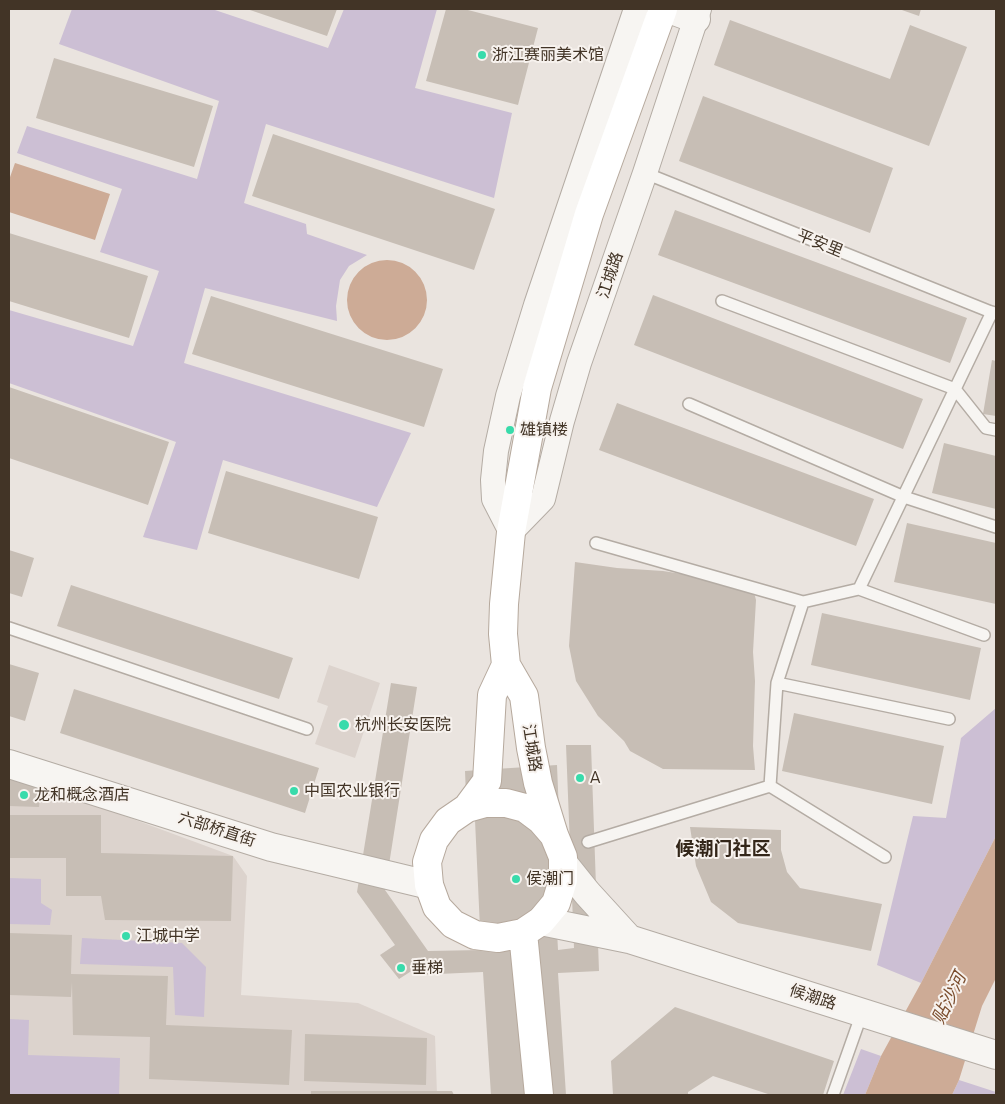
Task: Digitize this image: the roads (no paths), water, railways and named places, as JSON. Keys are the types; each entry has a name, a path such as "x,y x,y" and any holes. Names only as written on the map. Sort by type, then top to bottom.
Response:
{"main road":[{"name":"江城路","path":"506,665 492,695 487,781 467,808 448,821 434,840 427,862 428,885 437,907 454,924 474,935 498,938 532,927 556,903 563,880 563,856 554,835 538,783 524,696 506,665 503,634 504,604 511,532 537,388 589,214 663,9"},
{"name":"江城路","path":"467,808 486,803 506,803 524,808 541,820 554,835"},
{"path":"532,927 539,1095"}],"street":[{"path":"511,532 494,499 493,480 496,451 508,396 536,305 636,9"},
{"path":"668,9 698,14"},
{"name":"江城路","path":"511,532 543,499 562,421 579,363 698,14"},
{"name":"六部桥直街","path":"9,764 271,846 428,885"},
{"name":"候潮路","path":"563,863 592,899 629,939"},
{"name":"候潮路","path":"532,927 629,939 993,1054"}],"lane":[{"name":"平安里","path":"645,173 994,313"},
{"path":"722,301 955,388 986,428 996,430"},
{"path":"859,589 955,388 994,313"},
{"path":"689,404 904,497 996,527"},
{"path":"596,543 803,602 859,589 984,635"},
{"path":"770,786 777,683 803,602"},
{"path":"9,628 307,729"},
{"path":"777,683 948,719"},
{"path":"588,842 770,786 885,857"},
{"path":"833,1095 862,1013"}],"water":[{"path":"15,163 110,194 95,240 9,212 9,180"},
{"path":"387,260 402,263 415,272 424,285 427,300 424,315 415,328 402,337 387,340 372,337 359,328 350,315 347,300 350,285 359,272 372,263"},
{"name":"贴沙河","path":"996,836 996,978 982,1006 959,1080 952,1095 865,1095 881,1056 921,983"}],"place":[{"name":"浙江赛丽美术馆","path":"482,55"},
{"name":"雄镇楼","path":"510,430"},
{"name":"杭州长安医院","path":"344,725"},
{"name":"A","path":"580,778"},
{"name":"中国农业银行","path":"294,791"},
{"name":"龙和概念酒店","path":"24,795"},
{"name":"侯潮门","path":"516,879"},
{"name":"江城中学","path":"126,936"},
{"name":"垂梯","path":"401,968"}],"district":[{"name":"候潮门社区","path":"723,849"}]}
